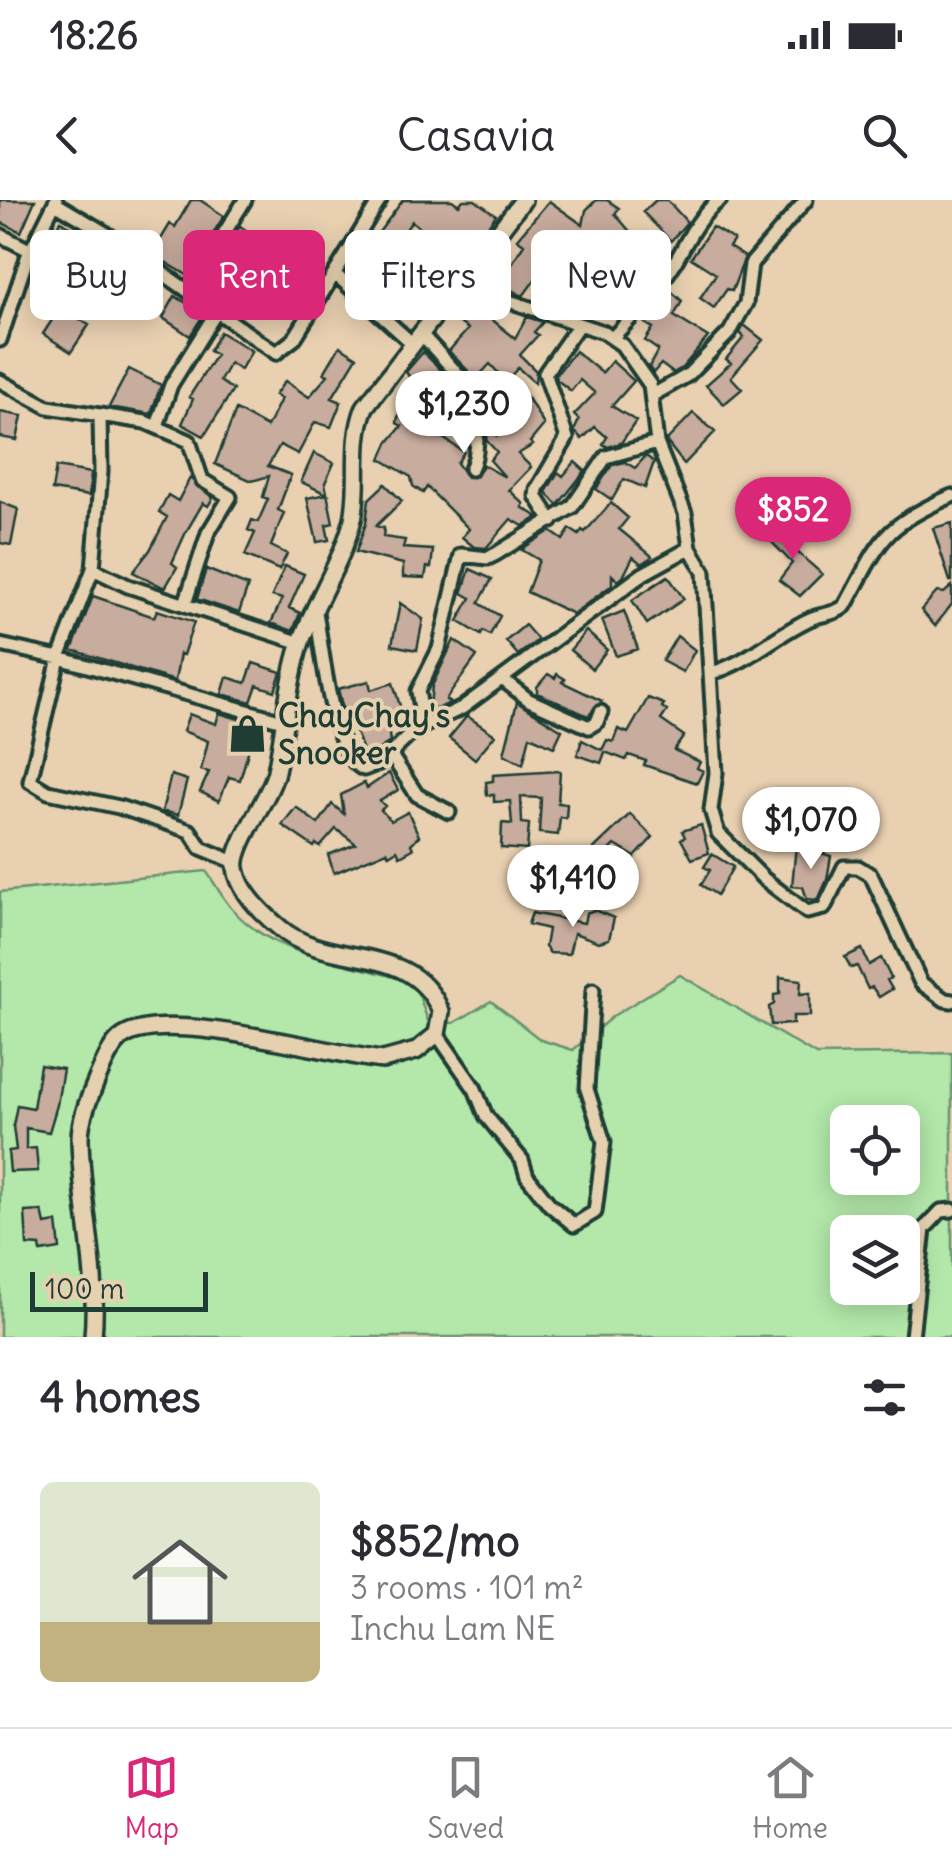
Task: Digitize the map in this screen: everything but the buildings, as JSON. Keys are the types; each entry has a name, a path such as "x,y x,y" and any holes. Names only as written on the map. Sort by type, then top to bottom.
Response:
{"main road":[{"path":"500,230 524,200"},
{"path":"93,1337 96,1285 83,1195 80,1132 92,1091 121,1038 148,1027 182,1027 384,1060 416,1051 437,1034 440,1012 422,983 393,964 312,946 290,937 255,903 240,880 236,862 276,775 283,721 301,643 354,516 360,420 365,407 430,320"}],"street":[{"path":"226,230 245,200"},
{"path":"325,292 380,200"},
{"path":"613,337 673,265 696,222 720,200"},
{"path":"653,396 688,375 730,332 746,303 751,264 806,200"},
{"path":"42,230 56,201 183,288"},
{"path":"0,235 30,250"},
{"path":"0,340 30,254"},
{"path":"336,275 417,338 487,406 488,414 477,435 480,449 471,469"},
{"path":"511,302 613,337 640,368 653,396 657,443 685,512 690,548 704,572 716,773 711,810 718,833 764,879 807,912 824,908 844,867 858,867 870,875 921,983 952,1000"},
{"path":"157,426 171,384 211,320"},
{"path":"231,320 276,353 294,340 307,320"},
{"path":"552,521 536,496 567,438 545,373 577,326"},
{"path":"0,381 48,407 157,426 189,441 202,480 230,497 208,533 185,604"},
{"path":"100,417 101,471 93,569 58,658 30,770 32,785 190,831 201,848 236,862"},
{"path":"424,726 418,692 439,649 457,559 466,553 488,558 552,521 572,507 606,458 657,443"},
{"path":"710,673 758,652 810,618 834,614 845,606 886,533 904,517 952,496"},
{"path":"316,612 336,723 346,755 364,769 390,754 406,737 462,708 670,556 690,548"},
{"path":"93,569 128,586 301,643"},
{"path":"0,645 283,721"},
{"path":"502,679 529,700 589,726 601,712"},
{"path":"390,754 417,795 449,812"},
{"path":"437,1034 475,1088 486,1116 522,1160 527,1176 550,1206 574,1224 594,1212 603,1171 604,1142 586,1090 594,990"},
{"path":"912,1337 924,1229 941,1211 952,1210"}],"green space":[{"path":"206,871 232,909 272,940 318,958 415,984 428,1021 454,1023 491,1001 541,1040 573,1050 613,1016 680,975 816,1055 952,1053 952,1337 0,1337 0,892"}],"place":[{"name":"ChayChay's Snooker","path":"248,734"}]}
